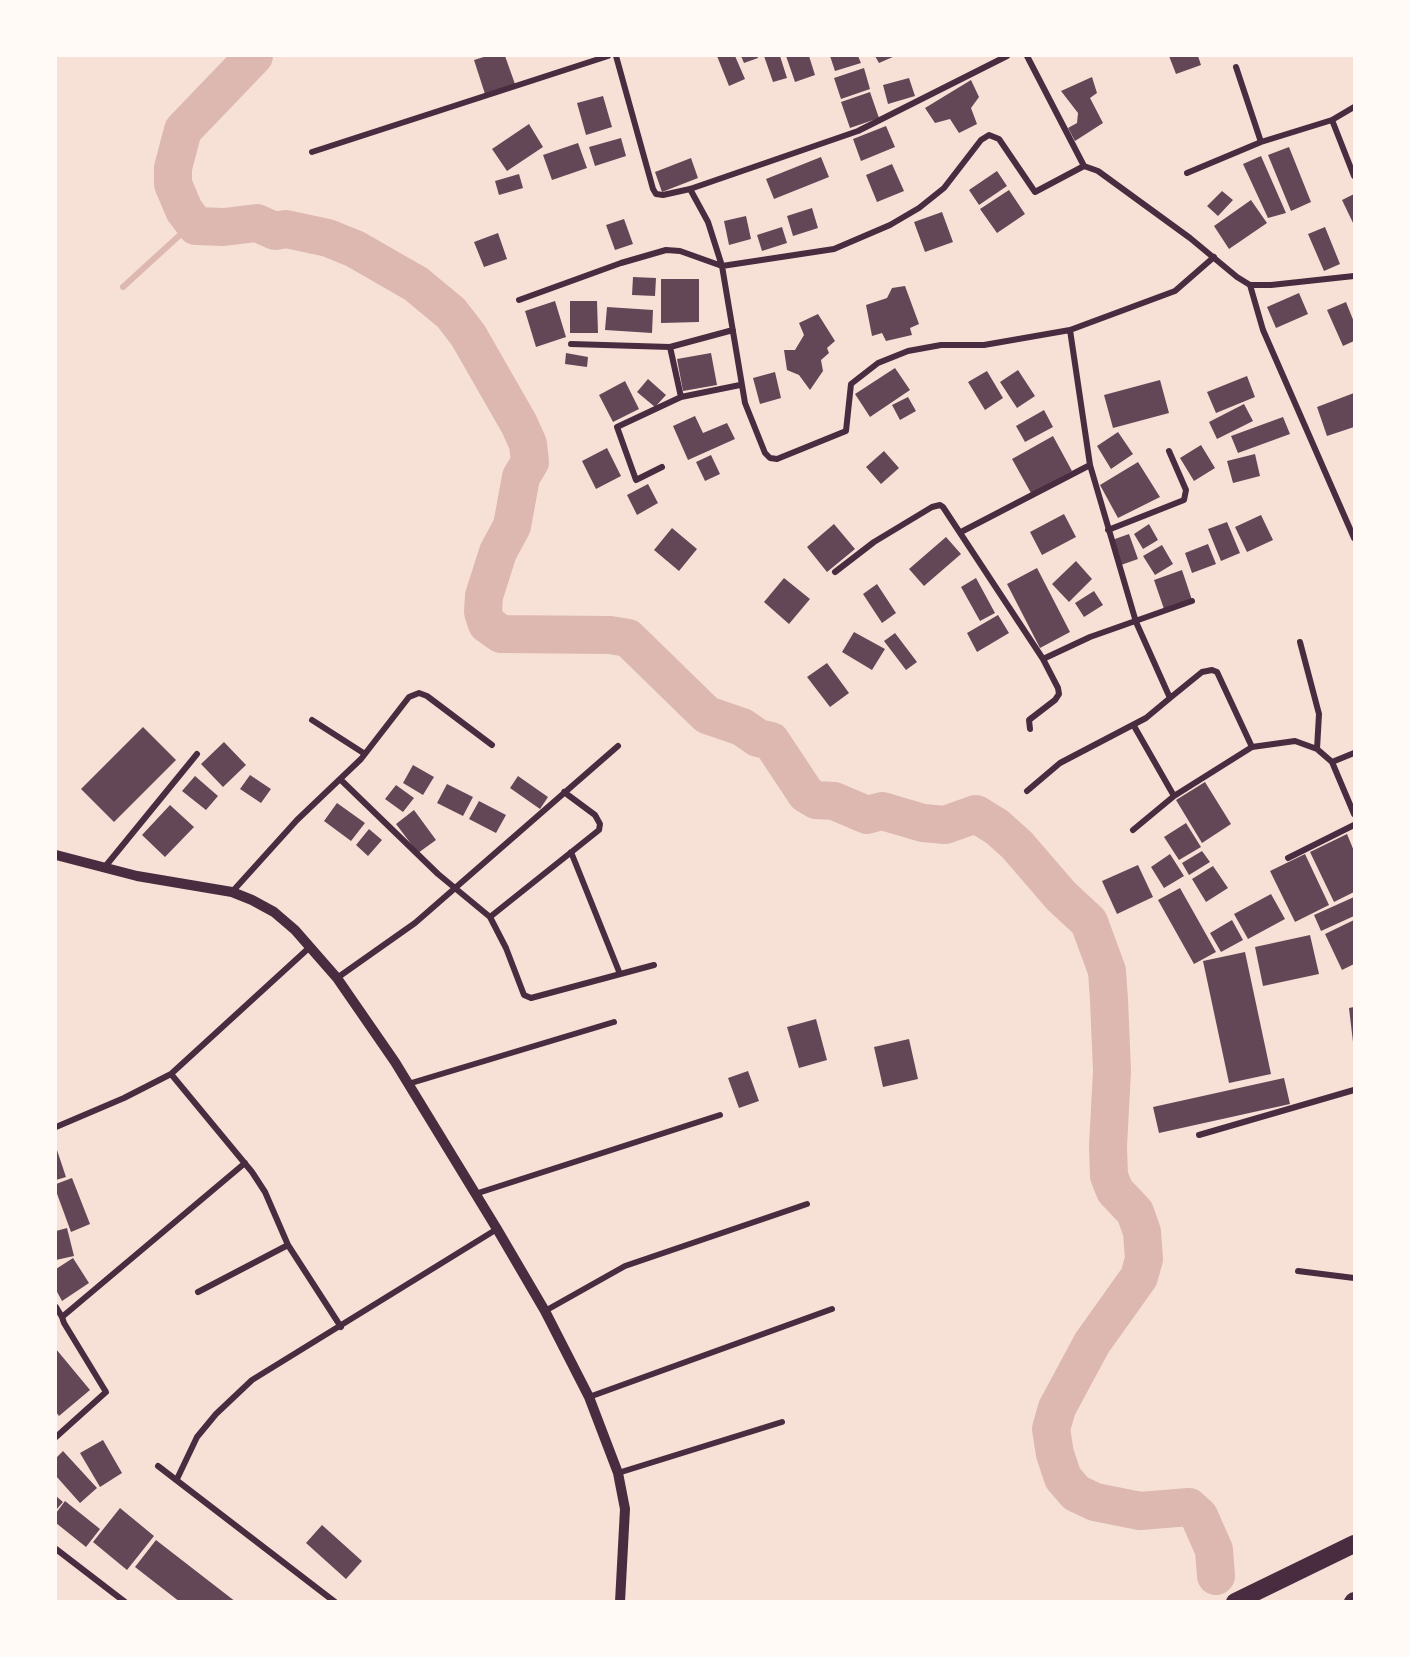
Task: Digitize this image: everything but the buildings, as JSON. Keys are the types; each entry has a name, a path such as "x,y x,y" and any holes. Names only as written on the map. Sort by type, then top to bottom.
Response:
{"highway":[{"path":"1236,1602 1354,1544"}],"street":[{"path":"312,152 608,56"},
{"path":"616,56 656,194 663,195 690,189 858,131 1007,56"},
{"path":"1028,56 1084,166 1098,171 1250,285 1263,330 1354,538"},
{"path":"1236,67 1261,142"},
{"path":"1187,173 1261,142 1332,120 1354,107"},
{"path":"1332,120 1354,176"},
{"path":"519,300 621,263 666,250 680,251 722,266 834,249 890,225 944,188 981,141 989,135 999,139 1035,192 1084,166"},
{"path":"690,189 708,222 722,266 740,386 765,453 770,458 777,459 846,431 851,384 879,363 908,351 941,345 984,345 1071,330 1175,291 1214,257"},
{"path":"1250,285 1354,276"},
{"path":"570,344 669,347 733,330"},
{"path":"1071,330 1090,465 1136,622 1170,698"},
{"path":"669,347 681,397"},
{"path":"662,467 636,480 617,428 681,397 740,386"},
{"path":"1108,530 1184,500 1186,490 1169,452"},
{"path":"961,532 1090,465"},
{"path":"835,572 874,543 936,505 943,507 1043,659 1059,694 1055,700 1029,720 1030,729"},
{"path":"1043,659 1090,637 1192,601"},
{"path":"1300,642 1319,714 1317,749"},
{"path":"1027,791 1060,763 1134,726 1202,672 1212,670 1217,672 1252,747"},
{"path":"232,892 297,820 341,780 365,754 409,697 418,693 427,696 492,745"},
{"path":"312,720 365,754"},
{"path":"1134,726 1174,796"},
{"path":"1133,830 1174,796 1252,747 1295,741 1317,749 1332,762 1354,814"},
{"path":"337,978 414,923 618,746"},
{"path":"1332,762 1354,753"},
{"path":"104,868 197,754"},
{"path":"341,780 453,887 490,917 506,948 524,995 531,998 654,965"},
{"path":"490,917 596,834 600,824 595,815 564,792"},
{"path":"1288,858 1354,825"},
{"path":"571,852 620,974"},
{"path":"56,855 104,868 232,892 274,912 311,946 337,978 408,1084 497,1229 545,1311 589,1397 618,1473 626,1509 620,1602"},
{"path":"56,1127 124,1098 171,1074 311,946"},
{"path":"408,1084 614,1022"},
{"path":"171,1074 265,1192 288,1245 341,1327"},
{"path":"1199,1135 1354,1090"},
{"path":"475,1194 720,1115"},
{"path":"62,1317 244,1163"},
{"path":"545,1311 625,1266 807,1204"},
{"path":"177,1479 197,1437 216,1414 252,1380 497,1229"},
{"path":"198,1292 288,1245"},
{"path":"1298,1271 1354,1278"},
{"path":"56,1307 63,1323 106,1392 56,1437"},
{"path":"589,1397 832,1309"},
{"path":"618,1473 782,1422"},
{"path":"158,1466 335,1602"},
{"path":"56,1549 125,1602"}],"waterway":[{"path":"254,56 183,130 173,168 173,184 184,210 196,226 224,227 257,223 275,231 286,229 328,238 355,249 416,284 451,313 468,335 519,424 528,444 530,462 521,477 512,526 498,552 484,596 483,612 487,624 501,634 610,635 628,638 707,715 742,727 758,738 771,741 806,794 816,800 834,801 867,815 882,811 923,823 945,825 976,814 997,827 1017,845 1061,896 1089,922 1107,971 1112,1071 1108,1146 1109,1176 1115,1191 1135,1212 1142,1232 1144,1259 1139,1277 1092,1343 1057,1408 1051,1429 1055,1454 1063,1478 1076,1493 1095,1502 1140,1511 1189,1507 1199,1516 1214,1550 1216,1576"},
{"path":"123,287 181,234 192,220"}]}
